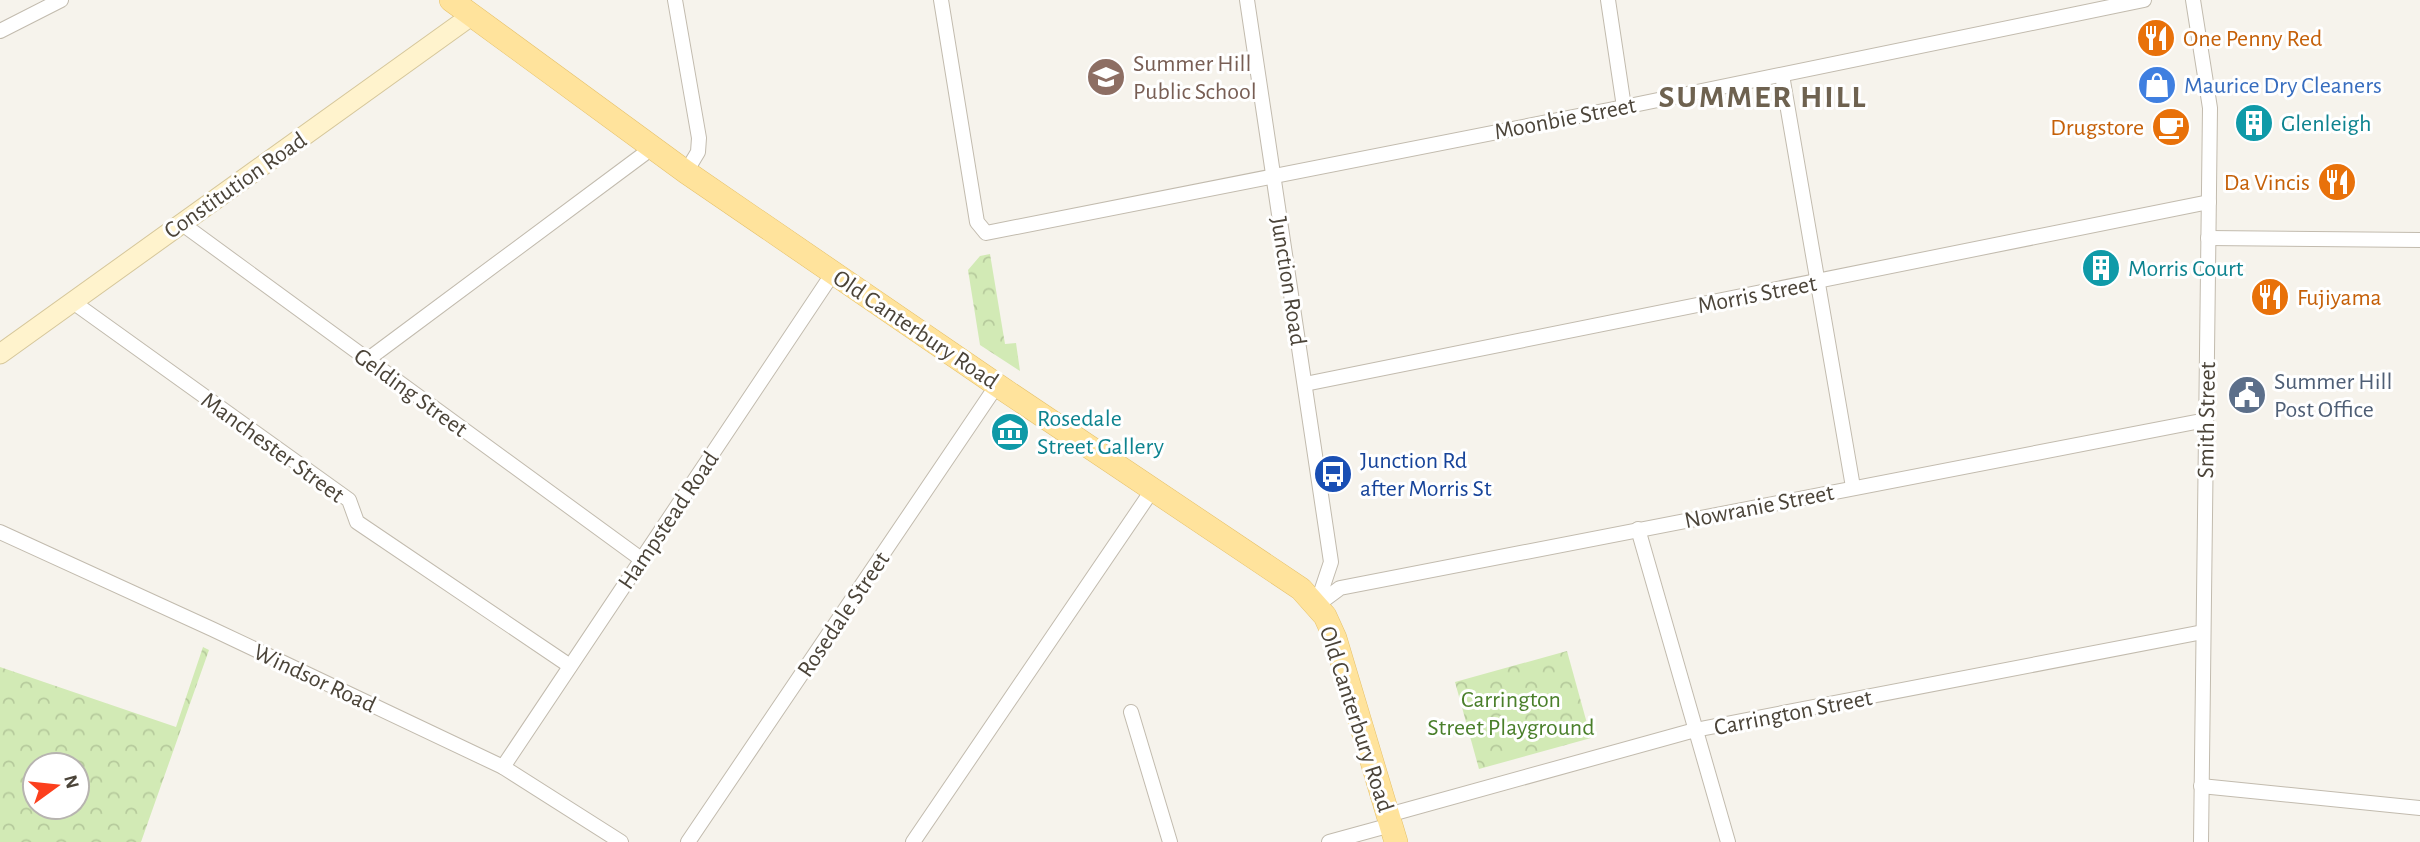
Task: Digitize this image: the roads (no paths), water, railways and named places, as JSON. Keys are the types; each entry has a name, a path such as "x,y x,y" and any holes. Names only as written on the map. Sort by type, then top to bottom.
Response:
{"main road":[{"name":"Old Canterbury Road","path":"451,0 686,172 997,385 1295,583 1317,605 1335,638 1392,827"}],"street":[{"path":"0,31 61,0"},
{"path":"675,0 699,138 698,152 686,172"},
{"name":"Moonbie Street","path":"941,0 977,222 986,233 1624,107 2144,0"},
{"name":"Junction Road","path":"1247,0 1331,562 1317,605"},
{"path":"1608,0 1624,107"},
{"name":"Smith Street","path":"2193,0 2210,108 2201,842"},
{"name":"Constitution Road","path":"0,354 471,16"},
{"path":"1782,75 1853,488"},
{"path":"367,360 652,148"},
{"name":"Morris Street","path":"1305,384 2209,202"},
{"name":"Gelding Street","path":"181,223 641,559"},
{"path":"2208,238 2420,240"},
{"name":"Hampstead Road","path":"503,767 833,273"},
{"name":"Manchester Street","path":"73,302 349,500 357,522 570,666"},
{"name":"Rosedale Street","path":"688,842 997,385"},
{"name":"Nowranie Street","path":"1317,605 1340,588 2206,420"},
{"path":"914,842 1153,489"},
{"path":"1638,529 1728,842"},
{"name":"Windsor Road","path":"0,532 503,767 621,842"},
{"name":"Junction Road","path":"1331,562 1336,568 1340,588"},
{"name":"Carrington Street","path":"1329,842 1392,827 1695,730 2203,632"},
{"path":"1131,712 1170,842"},
{"path":"2201,786 2420,808"}],"place":[{"name":"One Penny Red","path":"2156,38"},
{"name":"Summer Hill Public School","path":"1106,77"},
{"name":"Maurice Dry Cleaners","path":"2157,85"},
{"name":"Glenleigh","path":"2254,123"},
{"name":"Drugstore","path":"2171,127"},
{"name":"Da Vincis","path":"2337,182"},
{"name":"Morris Court","path":"2101,268"},
{"name":"Fujiyama","path":"2270,297"},
{"name":"Summer Hill Post Office","path":"2247,395"},
{"name":"Rosedale Street Gallery","path":"1010,432"},
{"name":"Junction Rd after Morris St","path":"1333,474"}],"district":[{"name":"SUMMER HILL","path":"1763,96"}],"park label":[{"name":"Carrington Street Playground","path":"1511,713"}]}
